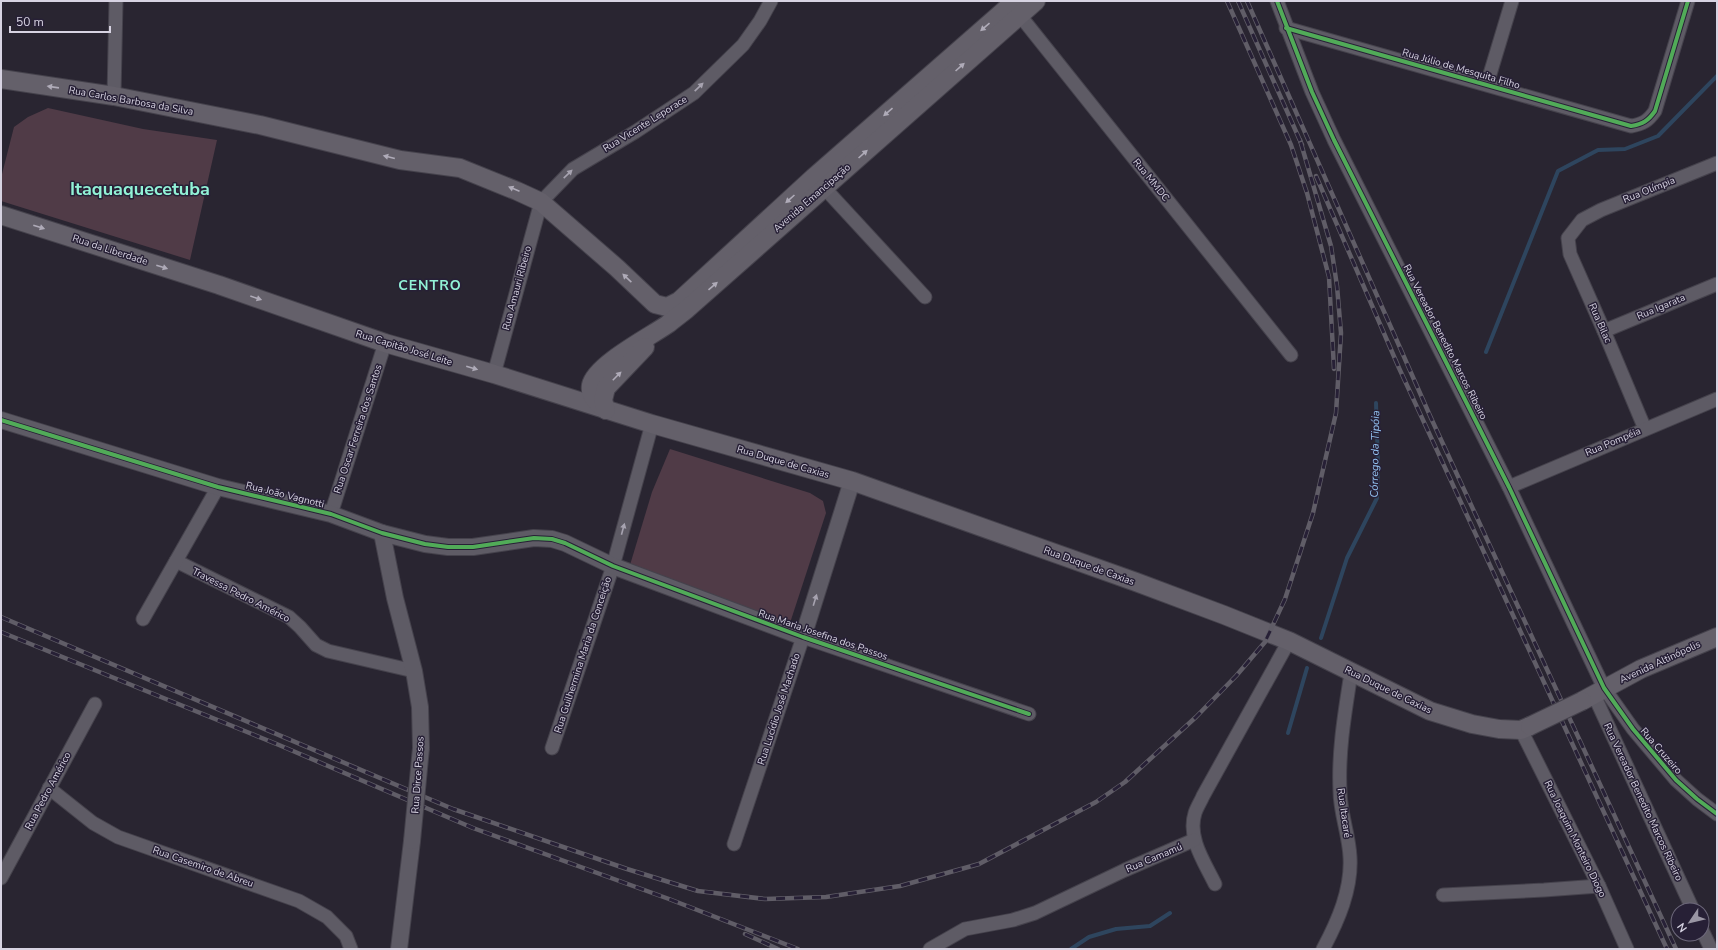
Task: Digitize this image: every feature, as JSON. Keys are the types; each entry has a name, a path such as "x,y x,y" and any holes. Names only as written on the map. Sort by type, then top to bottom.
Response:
{"main road":[{"name":"Avenida Emancipação","path":"655,304 667,307 679,301 819,182 1015,7 1036,1"},
{"name":"Rua Carlos Barbosa da Silva","path":"1,79 114,96 260,126 400,160 460,168 517,190 541,202 655,304"},
{"name":"Avenida Emancipação","path":"592,392 593,379 599,372 618,356 668,324 819,182"},
{"name":"Rua da Liberdade","path":"1,215 219,285"},
{"name":"Rua Capitão José Leite","path":"219,285 385,343 494,374 567,397 592,392"},
{"path":"618,356 654,321 656,316 655,304"},
{"path":"606,410 603,400 606,388 668,324"},
{"path":"592,392 598,404 606,410"},
{"name":"Rua Duque de Caxias","path":"567,397 652,424 852,481 1136,582 1289,641 1430,711 1472,724 1499,729 1525,728 1593,695"},
{"name":"Avenida Altinópolis","path":"1593,695 1641,669 1717,636"}],"street":[{"path":"114,96 116,1"},
{"name":"Rua Vicente Leporace","path":"541,202 573,169 635,132 694,93 743,45 760,21 771,1"},
{"name":"Rua Vereador Benedito Marcos Ribeiro","path":"1277,1 1286,28 1312,92 1334,140 1509,487 1593,695 1689,902"},
{"path":"1487,84 1512,1"},
{"name":"Rua Júlio de Mesquita Filho","path":"1286,28 1631,126 1640,125 1649,120 1655,111 1688,1"},
{"name":"Rua MMDC","path":"1015,7 1291,355"},
{"name":"Rua Olímpia","path":"1582,220 1601,210 1717,163"},
{"path":"819,182 925,296"},
{"name":"Rua Amauri Ribeiro","path":"494,374 541,202"},
{"name":"Rua Bilac","path":"1582,220 1568,238 1570,254 1645,428"},
{"name":"Rua Igarata","path":"1604,331 1717,284"},
{"name":"Rua Oscar Ferreira dos Santos","path":"331,514 385,343"},
{"name":"Rua Pompéia","path":"1509,487 1645,428 1717,399"},
{"name":"Rua João Vagnotti","path":"1,420 218,487 331,514 382,533 425,544 448,548 473,547 534,538 552,539 566,543 613,566"},
{"name":"Rua Guilhermina Maria da Conceição","path":"552,748 613,566 652,424"},
{"name":"Rua Lucídio José Machado","path":"734,844 803,638 852,481"},
{"path":"143,619 218,487"},
{"name":"Rua Dirce Passos","path":"382,533 395,598 414,671 420,707 421,748 399,949"},
{"name":"Travessa Pedro Américo","path":"176,561 289,617 316,645 328,651 414,671"},
{"name":"Rua Maria Josefina dos Passos","path":"613,566 803,638 1029,714"},
{"name":"Rua Camamú","path":"930,949 964,929 1013,920 1035,913 1125,870 1194,840 1193,827 1195,814 1203,796 1289,641"},
{"name":"Rua Itacaré","path":"1323,949 1337,922 1349,880 1350,857 1340,792 1340,768 1342,725 1351,673"},
{"name":"Rua Cruzeiro","path":"1593,695 1633,729 1676,780 1697,799 1717,814"},
{"name":"Rua Pedro Américo","path":"1,878 95,704"},
{"name":"Rua Joaquim Monteiro Diogo","path":"1525,728 1627,949"},
{"name":"Rua Casemiro de Abreu","path":"50,788 92,823 118,837 299,901 327,917 346,936 351,949"},
{"path":"1194,840 1215,884"},
{"path":"1443,895 1599,886"}],"shaded area":[{"path":"48,108 143,129 217,140 190,260 1,201 1,178 14,127 28,117"},
{"path":"670,449 810,493 823,501 826,513 789,626 630,565 652,492"}],"waterway":[{"path":"1486,352 1558,171 1598,150 1625,149 1658,136 1717,76"},
{"name":"Córrego da Tipóia","path":"1321,638 1347,558 1377,498 1378,465 1376,403"},
{"name":"Córrego da Tipóia","path":"1288,733 1307,668"},
{"name":"Córrego da Tipóia","path":"1071,949 1089,937 1116,929 1150,926 1170,913"}],"railway":[{"path":"1227,1 1291,145 1307,193 1329,277 1334,369"},
{"path":"1238,1 1302,145"},
{"path":"1247,1 1431,418 1676,949"},
{"path":"1,617 453,809 627,869 698,891 765,899 826,897 900,886 979,864 1096,802 1125,782 1196,717 1236,676 1265,642 1285,599 1313,513 1336,413 1341,333 1337,286 1331,246 1300,140"},
{"path":"1316,176 1399,368 1667,949"},
{"path":"1,632 279,745 473,828 669,899 798,949"},
{"path":"745,934 778,949"}],"cycle path":[{"path":"1277,1 1312,92 1334,140 1509,487 1604,688 1633,729 1676,780 1697,799 1717,814"},
{"path":"1286,28 1631,126 1645,122 1655,111 1688,1"},
{"path":"1,420 218,487 331,514 382,533 425,544 448,547 473,547 534,538 552,539 565,543 613,566 803,637 1029,714"}],"district":[{"name":"Itaquaquecetuba","path":"140,189"},
{"name":"CENTRO","path":"430,285"}]}
